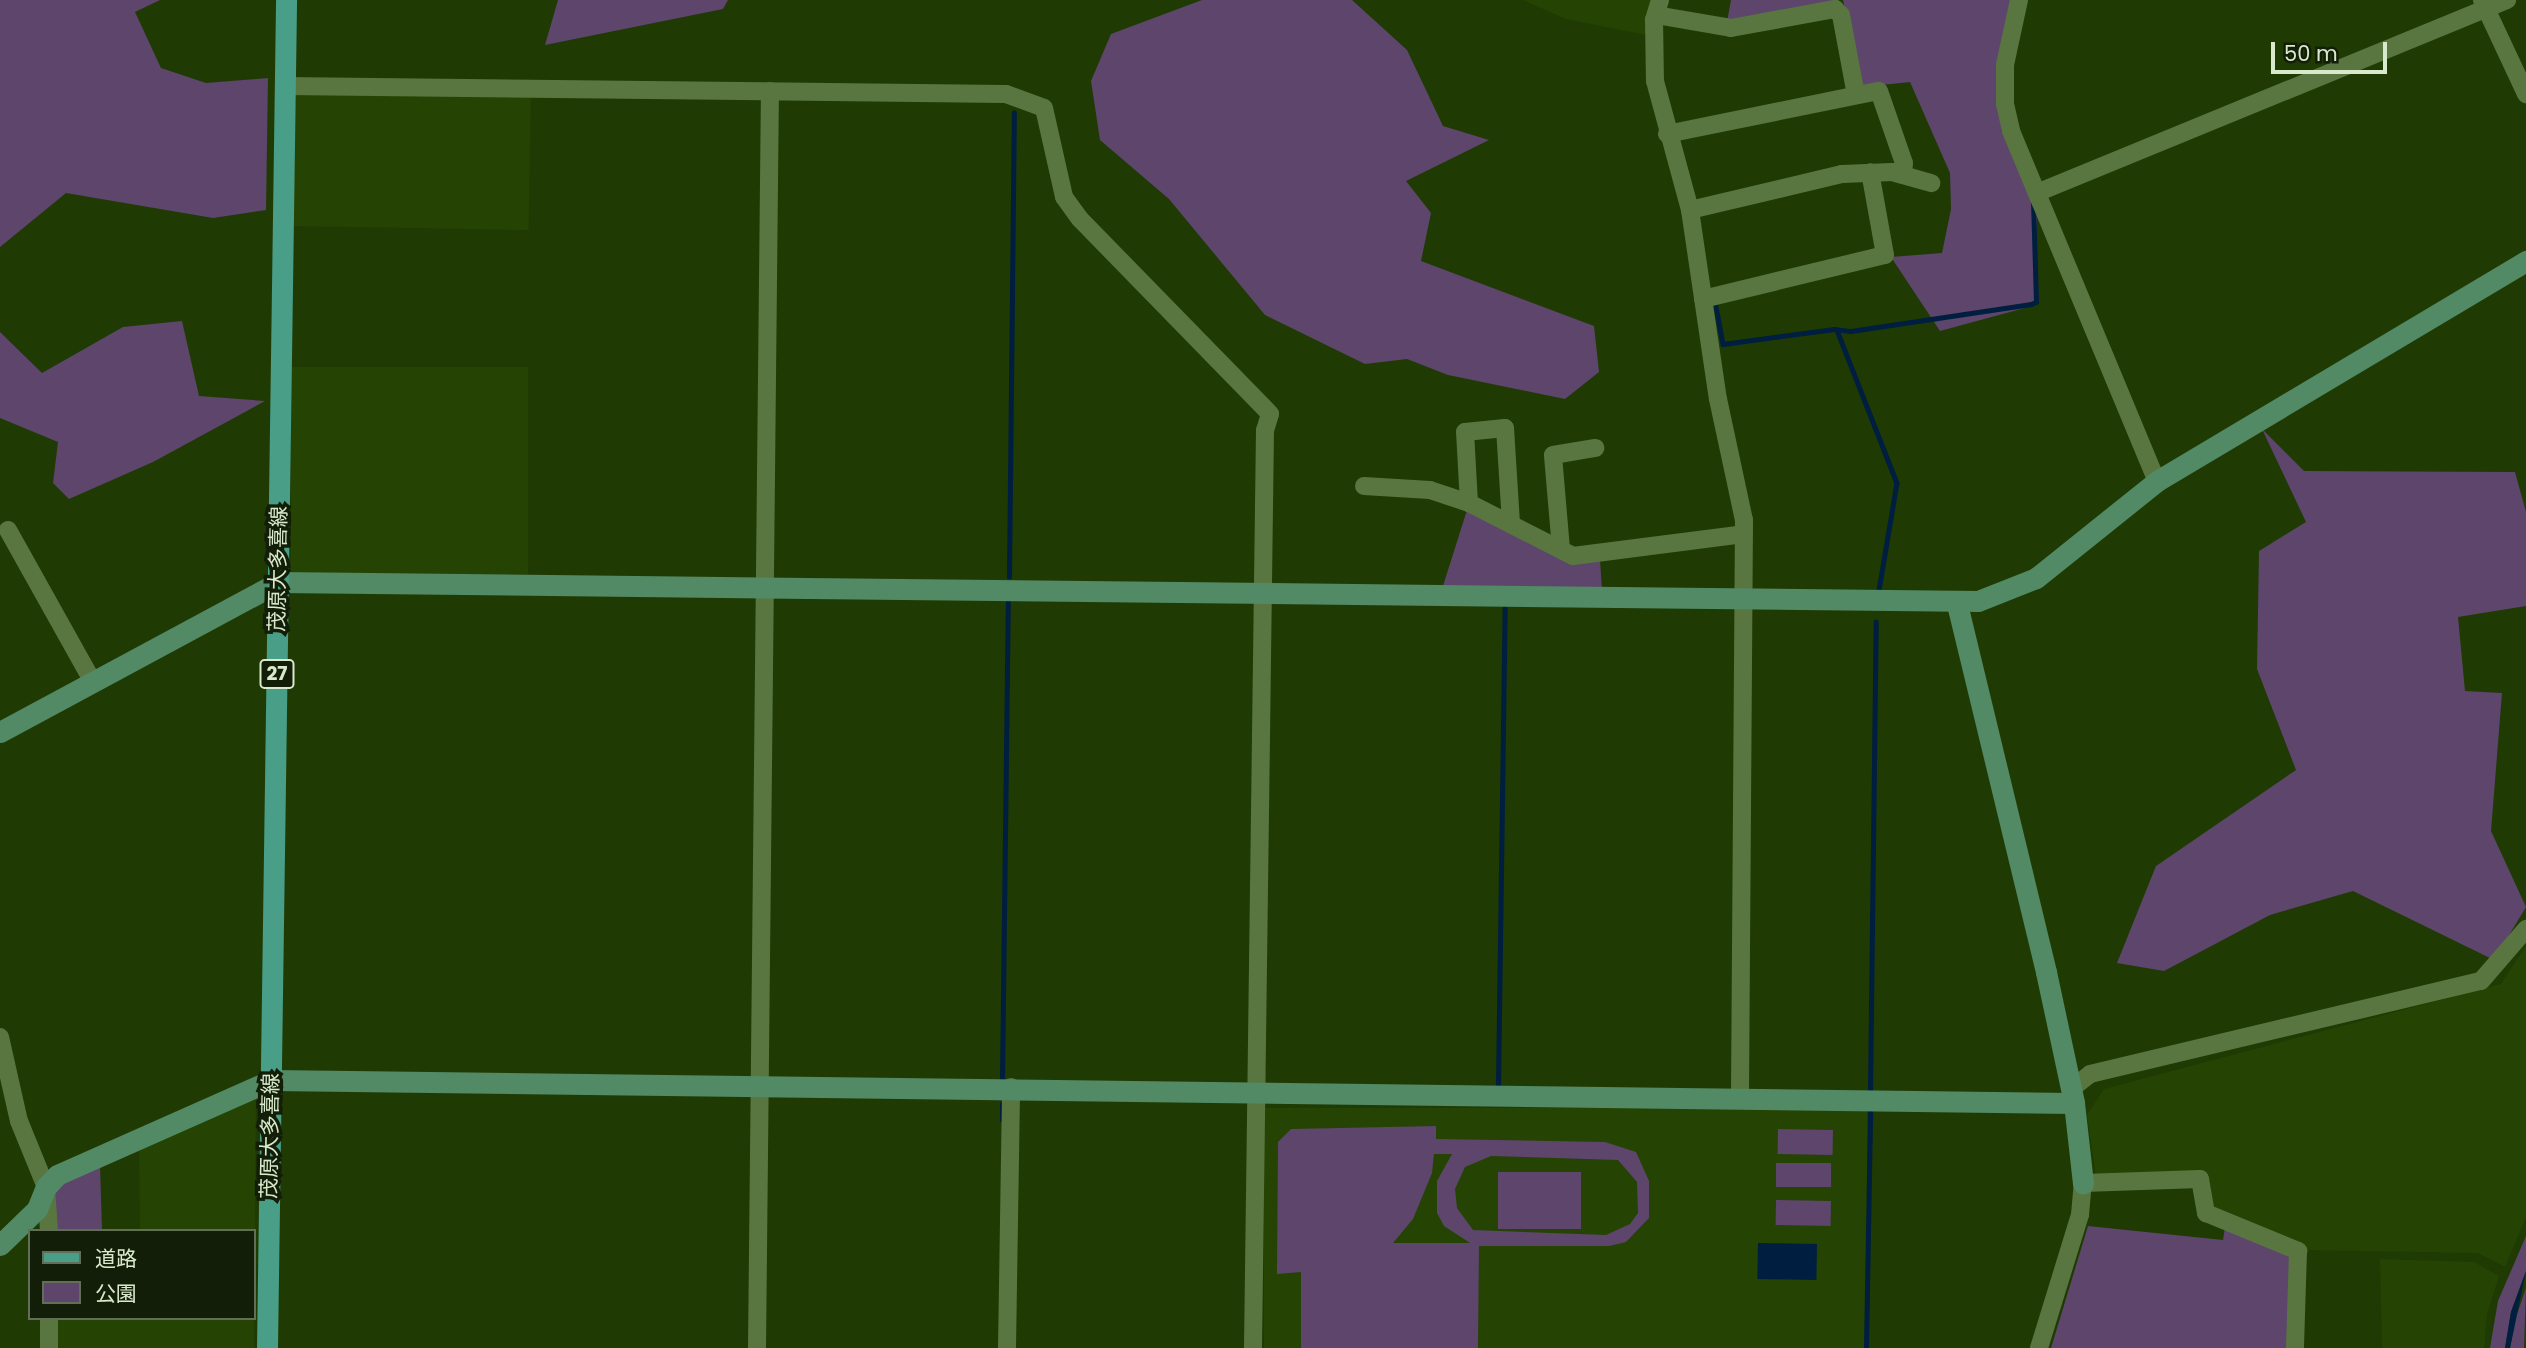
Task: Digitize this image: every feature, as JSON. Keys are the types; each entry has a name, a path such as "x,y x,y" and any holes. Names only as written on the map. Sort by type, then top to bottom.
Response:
{"main road":[{"name":"茂原大多喜線","path":"267,1348 286,0"}],"street":[{"path":"2019,0 2010,29 2005,104 2011,131 2039,192 2157,481"},
{"path":"2039,192 2485,4 2507,0"},
{"path":"2485,4 2526,94"},
{"path":"1740,1096 1746,600 1744,534 1690,210 1667,134 1655,80 1658,8 1731,28 1835,9 1841,15 1856,95"},
{"path":"285,86 1006,94 1044,107 1064,197 1080,219 1270,414 1265,430 1253,1348"},
{"path":"757,1348 767,587 770,91"},
{"path":"1667,134 1879,91 1904,163 1903,175"},
{"path":"1690,210 1870,172 1903,175 1931,183"},
{"path":"1703,299 1885,256 1870,172"},
{"path":"0,732 278,582 1957,604 1978,601 2036,578 2157,481 2526,261"},
{"path":"1469,503 1465,432 1505,428 1511,524"},
{"path":"1561,549 1553,455 1595,447"},
{"path":"1364,486 1430,490 1469,503 1573,556 1592,556 1744,534"},
{"path":"8,530 92,680"},
{"path":"1957,604 2073,1096 2083,1184 2080,1215 2039,1348"},
{"path":"2073,1096 2090,1074 2481,981 2526,929"},
{"path":"0,1037 19,1121 46,1187 49,1229"},
{"path":"0,1245 37,1209 46,1187 57,1175 271,1080 1740,1096 2073,1096"},
{"path":"1007,1348 1011,1087"},
{"path":"2083,1184 2200,1179 2206,1213 2298,1251 2295,1348"},
{"path":"49,1320 49,1348"}],"shaded area":[{"path":"1523,0 1654,0 1646,35 1566,19"},
{"path":"293,89 531,93 529,230 291,226"},
{"path":"291,367 528,367 528,574 291,574"},
{"path":"2526,946 2526,1217 2505,1267 2478,1253 2308,1250 2214,1212 2210,1185 2096,1177 2087,1115 2104,1089 2501,984"},
{"path":"256,1095 255,1229 140,1229 139,1148"},
{"path":"1264,1108 1867,1108 1867,1348 1264,1348"},
{"path":"2380,1259 2474,1262 2499,1276 2487,1314 2484,1348 2382,1348"},
{"path":"57,1320 254,1320 254,1348 56,1348"}],"green space":[{"path":"0,0 160,0 135,12 161,68 206,83 268,78 266,210 213,218 66,193 0,247"},
{"path":"558,0 728,0 723,9 545,45"},
{"path":"1202,0 1352,0 1407,50 1443,126 1489,140 1406,181 1431,213 1421,261 1594,326 1599,372 1565,399 1448,375 1407,359 1365,364 1265,315 1169,199 1100,140 1091,81 1111,34"},
{"path":"1731,0 1840,0 1727,22"},
{"path":"1843,0 2015,0 2001,79 2037,201 2036,305 1940,331 1891,257 1942,253 1951,209 1950,173 1910,82 1862,87"},
{"path":"182,321 199,396 265,401 153,462 69,499 53,483 58,442 0,418 0,332 42,373 123,327"},
{"path":"2262,429 2304,471 2515,472 2526,512 2526,606 2458,617 2465,691 2502,693 2491,831 2526,907 2494,960 2353,891 2270,915 2164,971 2117,963 2156,866 2296,770 2257,669 2259,551 2306,522"},
{"path":"1468,507 1600,560 1602,590 1442,589"},
{"path":"1436,1126 1436,1139 1605,1142 1636,1152 1649,1181 1649,1218 1626,1242 1609,1246 1479,1246 1478,1348 1301,1348 1301,1272 1277,1274 1278,1142 1291,1129","holes":["1434,1154 1452,1154 1437,1181 1437,1213 1444,1226 1470,1243 1393,1243 1413,1219 1432,1173","1491,1156 1618,1160 1637,1182 1638,1213 1630,1224 1606,1235 1473,1230 1457,1208 1455,1189 1465,1167"]},
{"path":"1778,1129 1833,1130 1833,1155 1778,1154"},
{"path":"1776,1163 1831,1163 1831,1187 1776,1187"},
{"path":"100,1165 102,1229 56,1229 55,1192 60,1184"},
{"path":"1498,1172 1581,1172 1581,1229 1498,1229"},
{"path":"1776,1200 1831,1201 1831,1226 1776,1225"},
{"path":"2088,1226 2223,1240 2225,1227 2290,1254 2291,1348 2051,1348"},
{"path":"2526,1236 2526,1271 2511,1312 2505,1348 2490,1348 2498,1301"},
{"path":"2526,1288 2524,1348 2510,1348 2516,1317"}],"water":[{"path":"1758,1243 1817,1244 1816,1280 1757,1279"},
{"path":"2526,1271 2510,1348 2505,1348 2511,1312"}],"waterway":[{"path":"1009,577 1014,113"},
{"path":"1715,301 1723,344 1834,329 1851,331 2031,304 2036,302 2033,203"},
{"path":"1837,330 1897,483 1879,591"},
{"path":"1002,1080 1008,603"},
{"path":"1498,1086 1505,609"},
{"path":"1870,1090 1876,622"},
{"path":"1002,1104 1002,1120"},
{"path":"1866,1348 1870,1112"}]}
